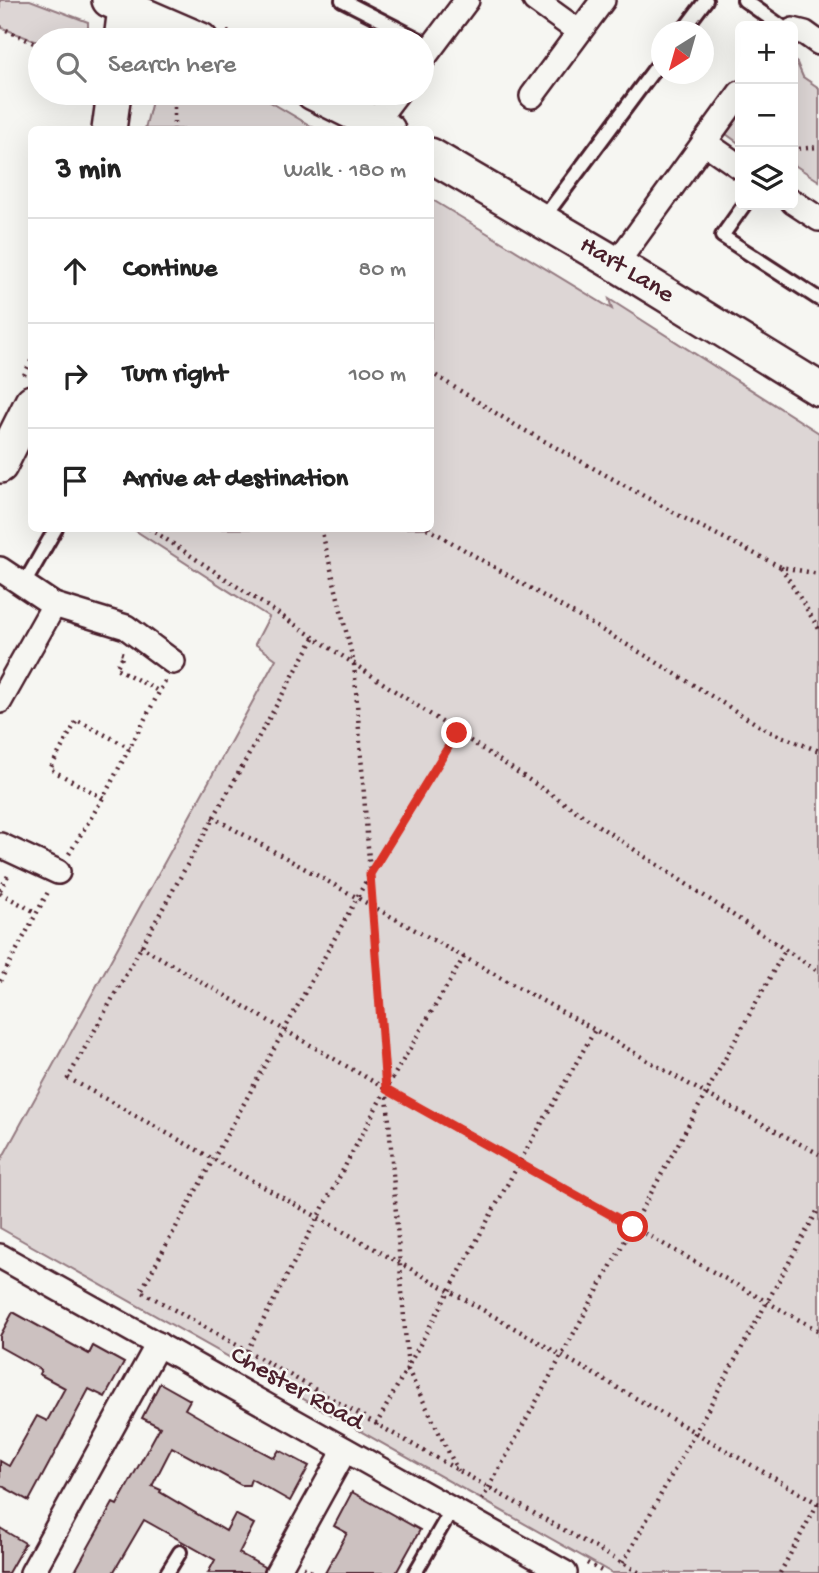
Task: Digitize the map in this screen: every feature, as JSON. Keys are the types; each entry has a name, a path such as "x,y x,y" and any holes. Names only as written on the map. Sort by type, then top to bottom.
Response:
{"street":[{"path":"434,36 467,0"},
{"path":"535,0 578,31"},
{"path":"532,96 603,0"},
{"path":"121,28 120,2 175,28"},
{"path":"798,31 819,43"},
{"path":"616,264 735,100"},
{"path":"110,126 112,105"},
{"path":"338,105 381,126 391,105"},
{"path":"704,142 735,164"},
{"name":"Hart Lane","path":"434,157 819,388"},
{"path":"798,205 819,219"},
{"path":"0,466 28,410"},
{"path":"0,569 54,605 127,627 173,662"},
{"path":"0,701 54,605"},
{"path":"0,845 58,872"},
{"name":"Chester Road","path":"0,1256 565,1573"},
{"path":"32,1573 158,1345"},
{"path":"277,1573 345,1450"}],"lane":[{"path":"342,0 391,28"},
{"path":"690,21 706,0"},
{"path":"744,0 777,21"},
{"path":"541,220 651,74"},
{"path":"740,210 722,236 819,299"},
{"path":"24,584 54,532"},
{"path":"415,1573 452,1509"},
{"path":"167,1573 180,1552"}],"path":[{"path":"0,27 28,40"},
{"path":"174,105 174,126"},
{"path":"794,147 819,147"},
{"path":"434,374 515,425 681,517 781,566 819,574"},
{"path":"155,532 819,972"},
{"path":"322,532 354,664 408,1370 459,1472"},
{"path":"434,532 648,657 768,731 819,751"},
{"path":"781,566 819,629"},
{"path":"314,638 68,1078 399,1262 819,1503 780,1573"},
{"path":"113,648 124,654 116,668 160,692"},
{"path":"0,981 58,872 130,748 173,662"},
{"path":"103,797 50,769 77,720 130,748"},
{"path":"457,733 370,874 141,1291 640,1573"},
{"path":"212,817 706,1094 819,1154"},
{"path":"11,870 0,891 37,913"},
{"path":"140,946 386,1089 819,1331"},
{"path":"482,1500 785,950"},
{"path":"247,1351 386,1089 464,957"},
{"path":"376,1425 595,1030"},
{"path":"623,1563 819,1208"}],"shaded area":[{"path":"0,0 30,0 88,22 88,28 28,28 28,38 0,27"},
{"path":"798,65 803,77 819,88 819,181 798,167"},
{"path":"151,105 275,105 311,126 146,126"},
{"path":"735,122 735,140 726,134"},
{"path":"434,201 612,309 609,299 819,433 819,1573 612,1573 0,1228 0,1162 276,659 255,644 269,617 138,532 434,532"}],"building":[{"path":"13,1312 89,1354 93,1346 124,1363 105,1397 89,1389 29,1501 0,1485 0,1461 9,1466 37,1416 47,1421 65,1388 39,1374 41,1370 0,1347 0,1336"},
{"path":"160,1383 190,1400 185,1409 223,1431 274,1458 279,1450 309,1466 290,1501 251,1479 249,1485 241,1485 172,1447 152,1486 226,1531 235,1514 254,1524 239,1553 264,1567 263,1573 208,1573 215,1560 144,1520 113,1573 74,1573 113,1503 117,1505 160,1427 142,1418"},
{"path":"352,1492 420,1530 396,1573 325,1573 347,1533 334,1526"},
{"path":"0,1528 25,1543 8,1573 0,1573"}],"route":[{"path":"457,733 370,874 386,1089 633,1227"}]}
